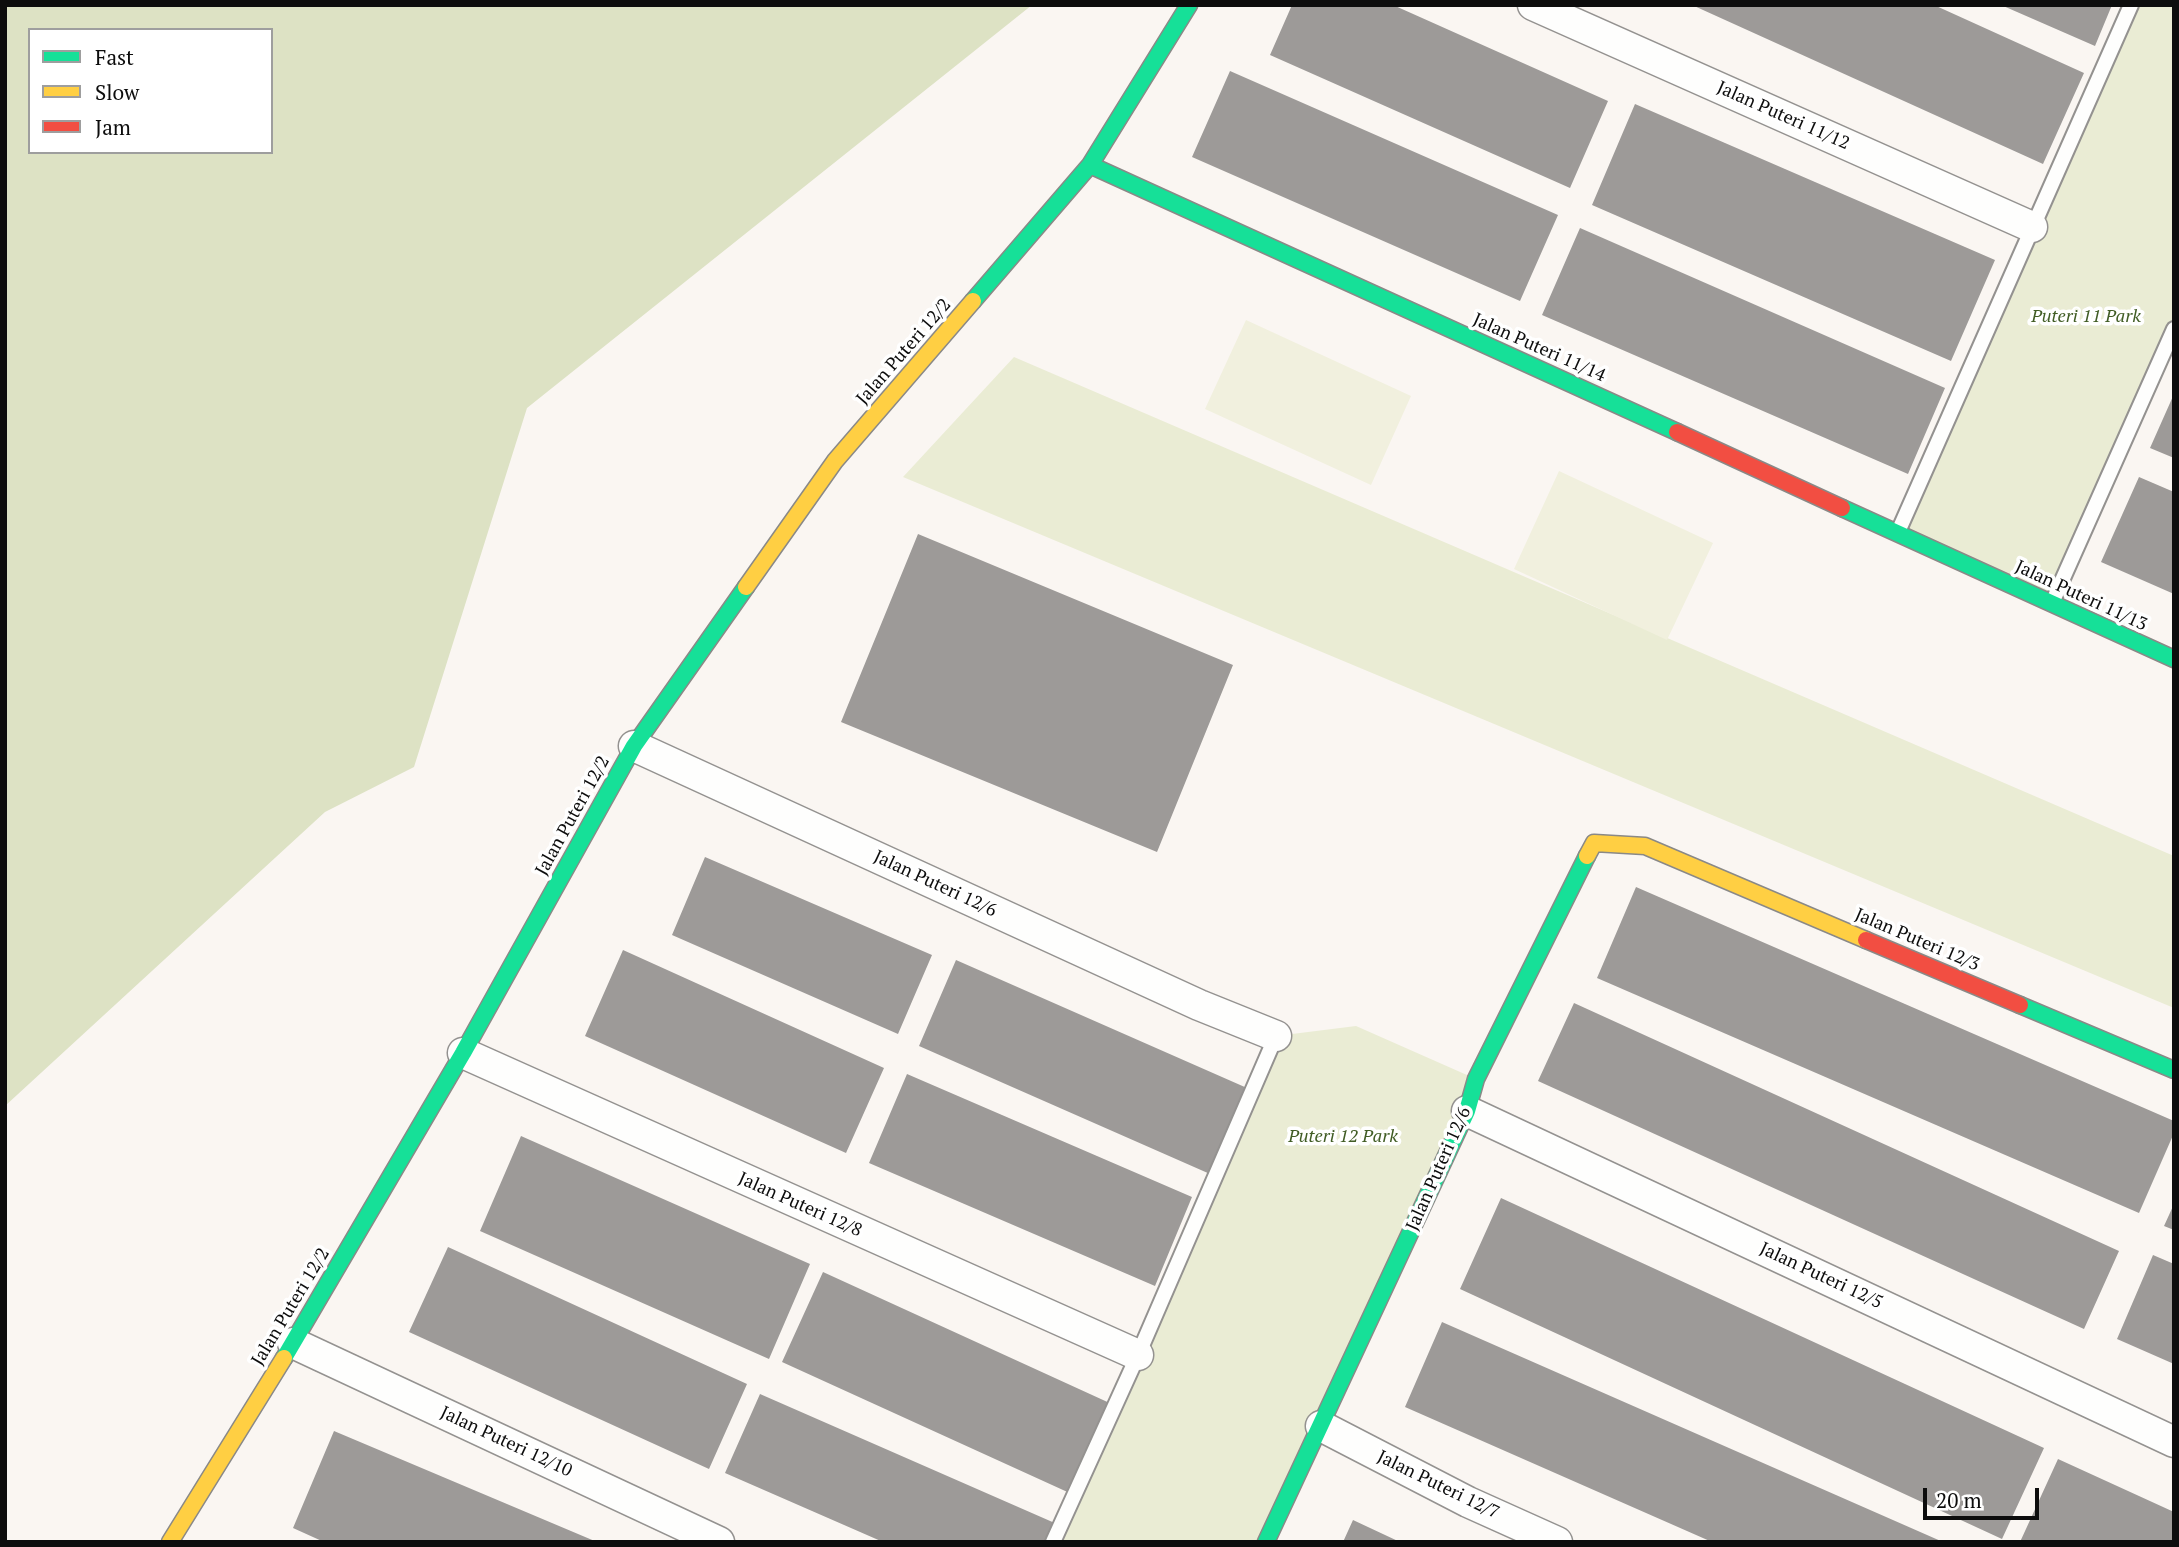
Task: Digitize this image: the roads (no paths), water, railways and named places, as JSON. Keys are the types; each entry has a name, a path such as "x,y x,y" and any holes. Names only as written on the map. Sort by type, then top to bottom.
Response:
{"street":[{"name":"Jalan Puteri 12/2","path":"170,1542 293,1343 463,1052 634,746 835,461 1090,165 1189,5"},
{"name":"Jalan Puteri 11/12","path":"1533,5 2032,228"},
{"name":"Jalan Puteri 11/14","path":"1090,165 1971,567"},
{"name":"Jalan Puteri 11/13","path":"1971,567 2174,659"},
{"name":"Jalan Puteri 12/6","path":"634,746 1186,1000 1276,1036"},
{"name":"Jalan Puteri 12/6","path":"1266,1542 1467,1111 1476,1079 1594,843 1645,846"},
{"name":"Jalan Puteri 12/3","path":"1645,846 2174,1070"},
{"name":"Jalan Puteri 12/8","path":"463,1052 954,1274 1138,1354"},
{"name":"Jalan Puteri 12/5","path":"1467,1111 2174,1442"},
{"name":"Jalan Puteri 12/10","path":"293,1343 719,1542"},
{"name":"Jalan Puteri 12/7","path":"1321,1426 1468,1502 1558,1542"}],"lane":[{"path":"1898,532 2131,5"},
{"path":"2052,603 2174,330"},
{"path":"1053,1542 1276,1036"}],"park label":[{"name":"Puteri 11 Park","path":"2086,317"},
{"name":"Puteri 12 Park","path":"1343,1137"}]}
